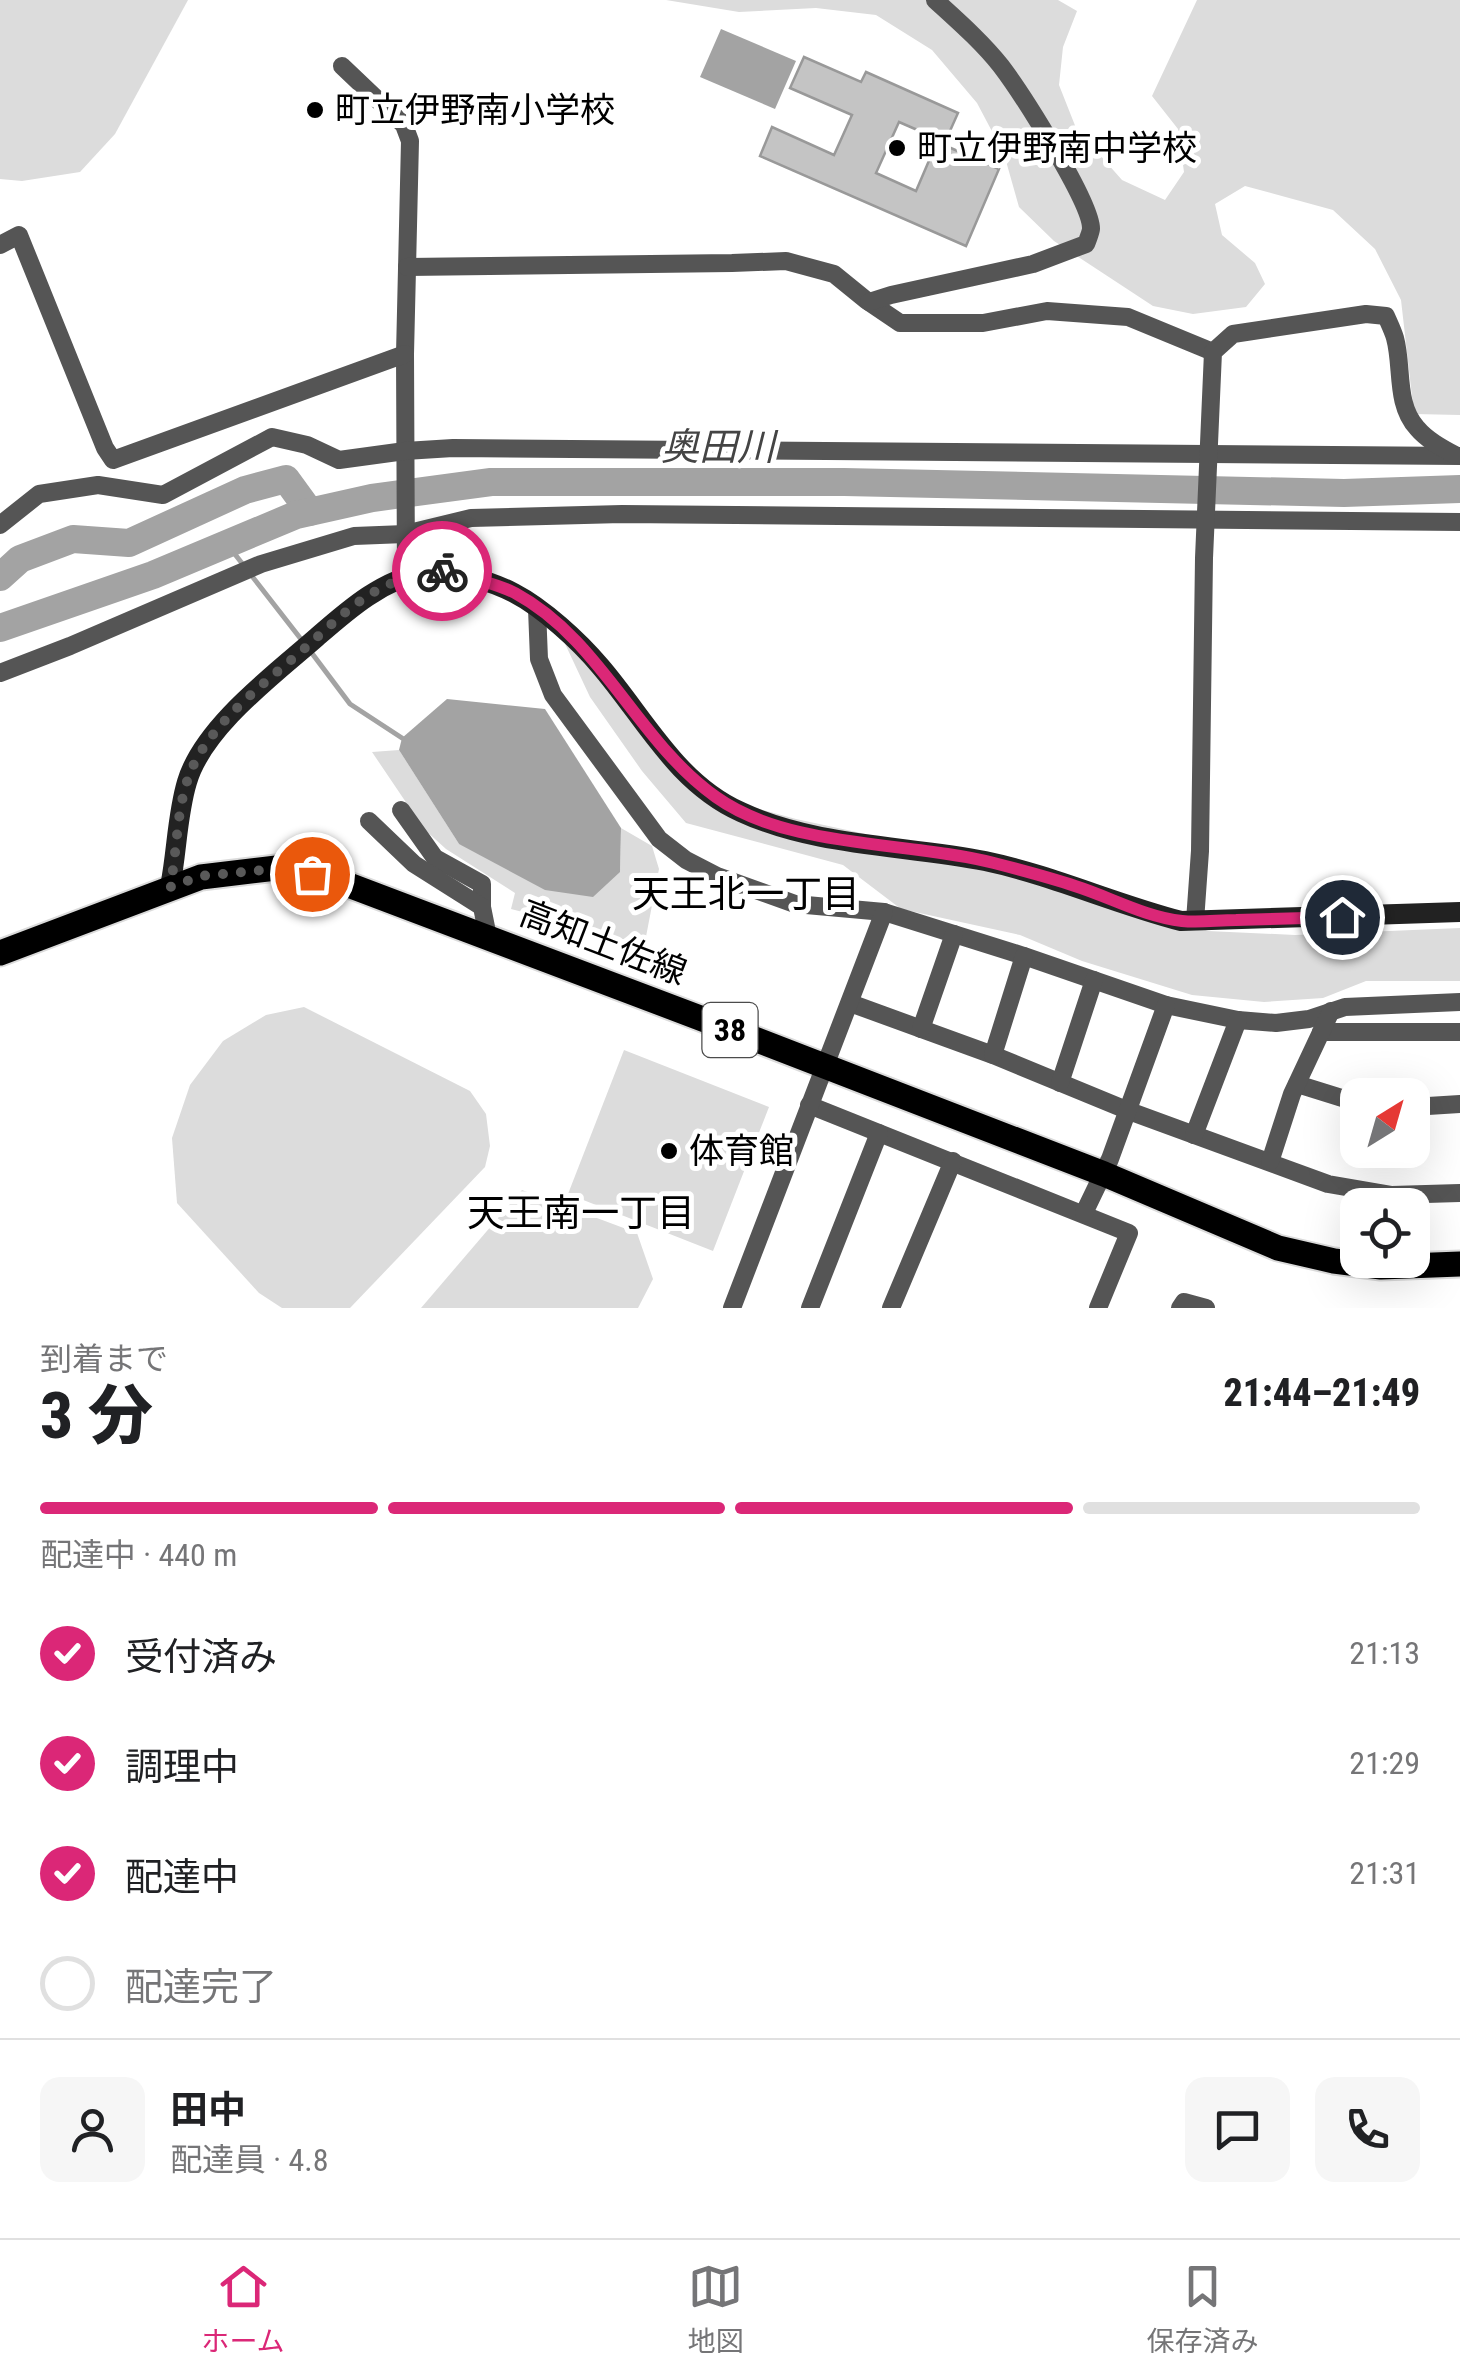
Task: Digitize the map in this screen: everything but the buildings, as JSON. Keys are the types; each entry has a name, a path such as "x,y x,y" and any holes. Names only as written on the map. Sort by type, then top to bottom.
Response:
{"main road":[{"name":"高知土佐線","path":"0,953 201,876 286,868 338,881 488,937 1104,1174 1278,1248 1381,1267 1460,1264"}],"street":[{"path":"868,302 1046,260 1086,244 1091,230 1086,208 1036,118 1000,66 935,0"},
{"path":"342,66 404,125 410,141 405,354 406,578"},
{"path":"0,244 19,235 112,460 405,354"},
{"path":"407,268 786,260 834,274 900,323 982,323 1047,312 1128,317 1213,352"},
{"path":"1195,921 1213,352 1234,334 1366,314 1386,316 1395,338 1404,400 1415,426 1436,444 1459,455"},
{"path":"0,524 39,494 98,484 163,495 272,437 307,445 340,460 453,448 1459,455"},
{"path":"0,673 260,564 354,536 405,525 471,518 622,514 1460,522"},
{"path":"170,887 186,782 206,744 247,699 352,606 388,584 424,572 442,571 514,592 537,609 600,665 653,738 684,772 739,812 773,824 832,838 988,862 1181,921 1460,912"},
{"path":"537,609 539,659 553,695 659,840 686,860 718,876 796,904 884,912 1166,1004 1238,1020 1276,1023 1345,1007 1460,1002"},
{"path":"402,810 436,858 482,884 488,937"},
{"path":"369,821 414,864 482,907"},
{"path":"732,1308 884,912"},
{"path":"921,1029 954,934"},
{"path":"993,1056 1024,956"},
{"path":"1060,1083 1094,980"},
{"path":"850,1003 1328,1184 1392,1195 1460,1193"},
{"path":"1084,1213 1104,1174 1166,1004"},
{"path":"1270,1162 1298,1084 1331,1011"},
{"path":"1194,1135 1238,1020"},
{"path":"1321,1032 1460,1032"},
{"path":"1298,1084 1340,1097"},
{"path":"1430,1106 1460,1104"},
{"path":"810,1105 1129,1232 1098,1308"},
{"path":"810,1308 879,1132"},
{"path":"891,1308 953,1162"},
{"path":"1180,1308 1184,1302 1206,1308"}],"shaded area":[{"path":"0,0 188,0 115,134 80,172 22,181 0,179"},
{"path":"666,0 1058,0 1077,11 1063,47 1059,85 1076,128 1122,180 1165,200 1184,172 1178,129 1152,96 1197,0 1460,0 1460,415 1414,414 1401,300 1375,249 1333,210 1245,186 1215,204 1222,235 1255,263 1265,284 1246,307 1193,314 1153,306 1054,241 1019,207 1004,154 977,103 932,50 876,15 816,8 739,12"},
{"path":"721,29 796,61 775,109 700,77"},
{"path":"552,616 707,795 796,819 977,858 1115,896 1208,931 1295,935 1460,928 1460,981 1366,981 1323,998 1264,1002 1192,995 1082,961 1020,935 901,909 843,865 686,823 642,771 590,697"},
{"path":"447,699 545,709 621,828 620,872 593,897 545,890 459,844 399,750 402,738"},
{"path":"399,750 459,844 620,872 621,828 652,846 659,869 644,947 511,909 515,893 446,849 424,829 372,752"},
{"path":"304,1007 470,1091 486,1114 490,1146 485,1167 350,1308 282,1308 259,1293 177,1203 172,1138 190,1085 223,1041 266,1015"},
{"name":"体育館","path":"624,1050 769,1107 713,1251 568,1194"},
{"path":"522,1190 637,1233 653,1279 638,1308 421,1308"}],"waterway":[{"path":"0,577 20,559 73,539 129,543 245,490 286,479 310,512"},
{"name":"奥田川","path":"0,628 153,575 296,515 372,498 491,482 844,482 1344,493 1460,489"},
{"path":"227,544 304,643"},
{"path":"311,652 350,704 402,738"}],"way so far":[{"path":"312,874 286,868 201,876 170,887 186,782 206,744 247,699 352,606 388,584 424,572 442,571"}],"place":[{"name":"町立伊野南小学校","path":"315,110"},
{"name":"町立伊野南中学校","path":"897,148"},
{"name":"体育館","path":"669,1151"}],"district":[{"name":"天王北一丁目","path":"746,894"},
{"name":"天王南一丁目","path":"581,1213"}],"route":[{"path":"442,571 514,592 537,609 600,665 653,738 684,772 739,812 832,838 988,862 1181,921 1342,917"}]}
